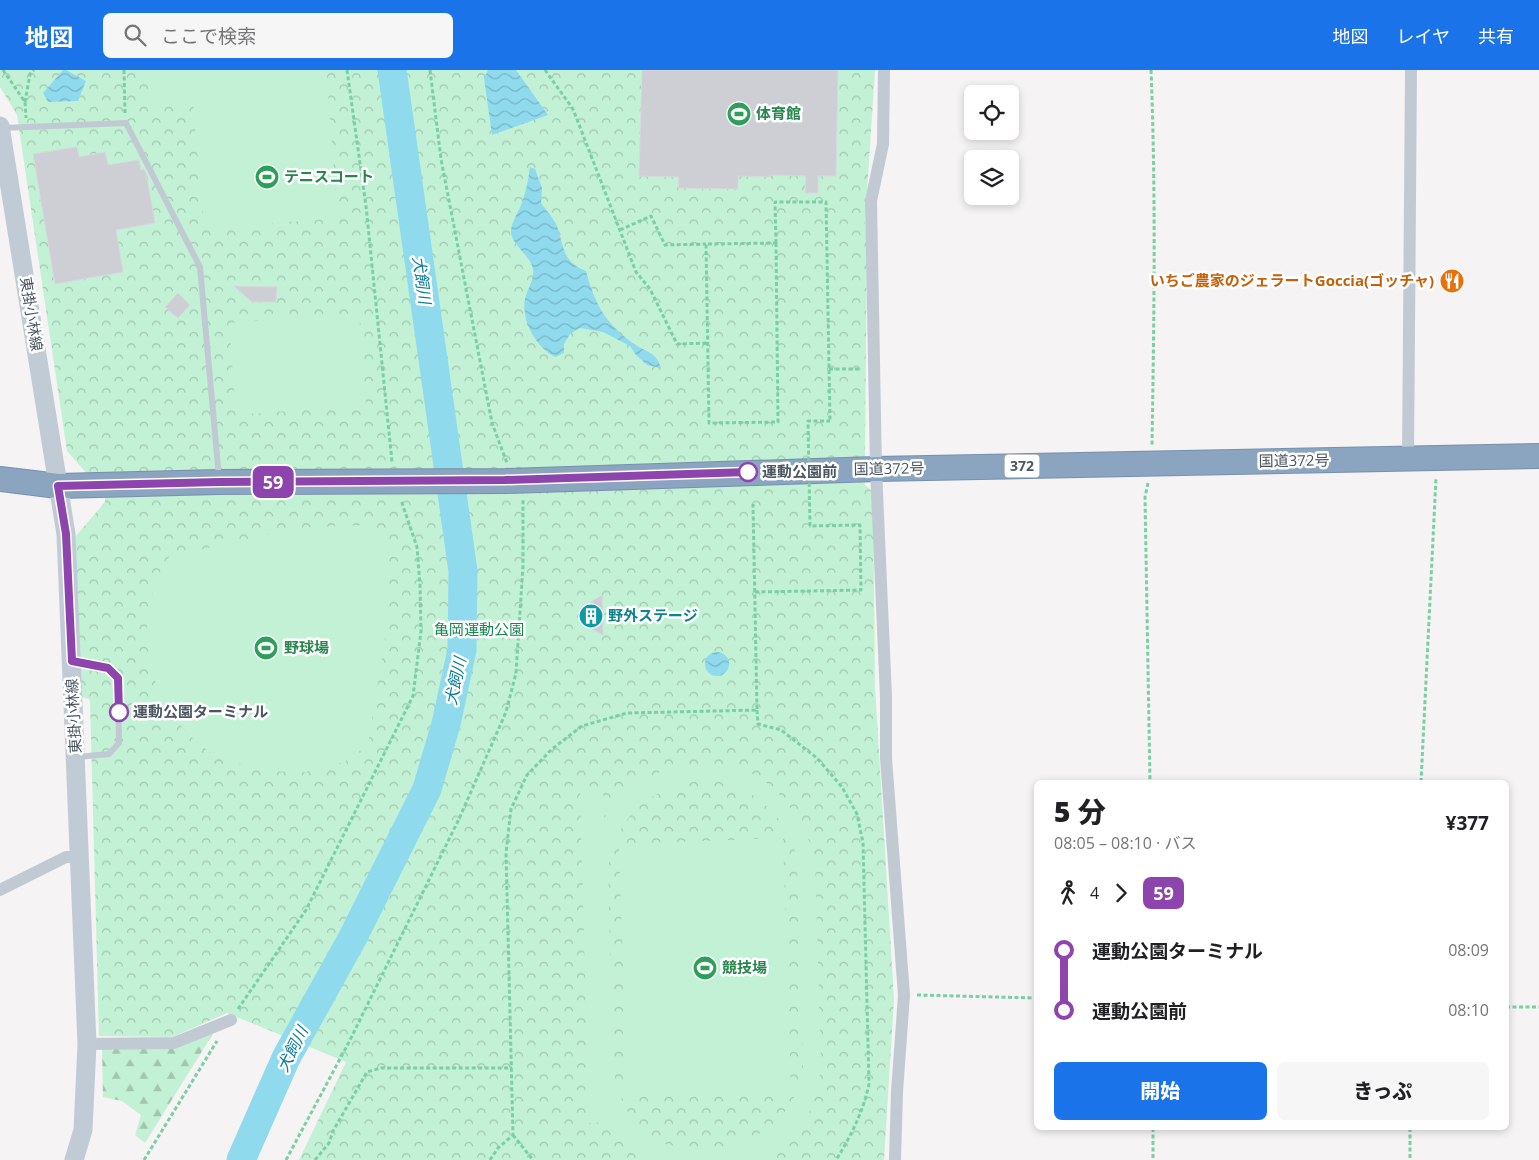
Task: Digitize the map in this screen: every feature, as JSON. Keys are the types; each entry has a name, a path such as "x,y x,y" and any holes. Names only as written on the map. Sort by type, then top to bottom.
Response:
{"highway":[{"name":"国道372号","path":"0,479 58,486 219,482 402,482 876,469 1539,456"}],"main road":[{"name":"東掛小林線","path":"0,127 66,534 87,1044 83,1130 74,1160"}],"street":[{"path":"884,70 882,144 872,201 876,469 886,697 886,758 904,995 897,1092 895,1160"},
{"path":"1408,459 1411,70"},
{"path":"0,890 66,857 80,857"},
{"path":"87,1044 174,1043 231,1020"}],"lane":[{"path":"0,127 126,123 200,267 219,482"},
{"path":"72,661 108,668 118,678 119,743 109,754 76,757"}],"path":[{"path":"3,70 25,102"},
{"path":"27,127 25,102 30,74 34,70"},
{"path":"124,70 126,123"},
{"path":"144,1160 231,1020 306,910 413,696 421,631 417,547 402,482 347,70"},
{"path":"286,1160 367,1006 459,819 506,712 516,673 523,566 514,480 492,423 441,159 430,70"},
{"path":"544,70 574,109 636,272 650,289 676,344 708,343"},
{"path":"1150,780 1145,497 1151,463 1154,310 1154,151 1151,70"},
{"path":"706,244 709,423 778,422 775,202 826,202 830,421 808,421 810,526 860,525 861,590 755,592"},
{"path":"620,230 652,216 665,245 776,243"},
{"path":"829,369 875,368"},
{"path":"1421,780 1437,457"},
{"path":"753,504 758,724 780,730 817,758 842,787 857,814 863,843 869,1084 865,1102 851,1135 836,1160"},
{"path":"533,1160 513,1135 506,853 511,808 527,775 552,749 582,726 609,718 627,713 757,710"},
{"path":"904,995 1034,998"},
{"path":"1509,1007 1539,1007"},
{"path":"315,1160 329,1143 333,1131 367,1072 381,1068 512,1068"},
{"path":"1153,1130 1153,1160"},
{"path":"1410,1130 1410,1160"},
{"path":"490,1160 498,1148 513,1135"}],"green space":[{"name":"亀岡運動公園","path":"0,70 875,70 865,223 867,239 865,485 873,492 875,687 894,999 884,1160 299,1160 346,1062 227,1013 172,1037 99,1036 90,701 81,697 75,537 105,502 105,476 89,476 67,451 17,115 0,87"},
{"path":"148,70 326,70 338,218 204,229 193,103 151,106"},
{"path":"359,313 366,405 236,415 229,323"},
{"name":"野球場","path":"363,525 387,544 387,625 368,745 344,762 305,772 263,771 212,754 190,736 166,709 151,670 147,627 154,582 169,557 296,528"},
{"path":"718,764 740,768 770,785 794,812 803,827 815,859 821,1068 817,1092 809,1113 780,1148 762,1160 656,1160 640,1150 623,1135 613,1122 589,1123 580,788 603,787 604,818 621,798 638,784 656,774 680,765","holes":["698,781 716,781 729,784 745,790 756,797 766,805 783,825 794,848 797,860 803,1070 796,1092 786,1111 771,1126 753,1137 733,1144 712,1148 689,1148 666,1144 646,1132 637,1124 627,1110 613,1069 608,869 613,850 619,834 637,808 663,791"]},
{"name":"競技場","path":"783,838 791,1091 627,1096 619,844"},
{"path":"214,1032 145,1143 135,1135 141,1115 122,1101 103,1097 102,1049"}],"water":[{"path":"63,70 86,81 78,101 48,102 43,93"},
{"path":"488,70 516,70 548,115 492,135 484,78"},
{"path":"530,167 535,169 542,188 541,203 556,224 565,253 572,263 586,271 594,296 601,310 617,330 654,356 661,368 647,365 636,355 630,346 603,332 580,328 570,334 564,344 564,353 555,357 542,347 531,333 524,307 533,276 533,269 514,240 511,230 524,196"},
{"path":"717,652 722,653 728,659 728,669 722,675 717,676 712,675 706,669 705,664 706,659 712,653"}],"building":[{"name":"体育館","path":"642,70 838,70 836,176 818,176 818,193 805,193 806,176 738,176 738,189 678,188 679,177 639,176"},
{"path":"77,147 79,157 105,152 108,165 139,160 141,170 144,169 146,173 155,223 116,230 123,272 55,284 33,154"},
{"path":"234,286 277,287 276,302 252,302"},
{"path":"178,293 190,305 178,318 165,307"},
{"name":"野外ステージ","path":"602,595 603,635 580,623 580,609"}],"waterway":[{"name":"犬飼川","path":"241,1160 286,1058 353,937 427,789 446,724 462,650 463,571 392,70"}],"bus line":[{"name":"59","path":"119,712 118,678 108,668 72,661 66,534 58,486 219,482 505,480 748,472"}],"place":[{"name":"体育館","path":"739,114"},
{"name":"テニスコート","path":"267,177"},
{"name":"いちご農家のジェラートGoccia(ゴッチャ)","path":"1452,281"},
{"name":"運動公園前","path":"748,472"},
{"name":"野外ステージ","path":"591,616"},
{"name":"野球場","path":"266,648"},
{"name":"運動公園ターミナル","path":"119,712"},
{"name":"競技場","path":"705,968"}]}
